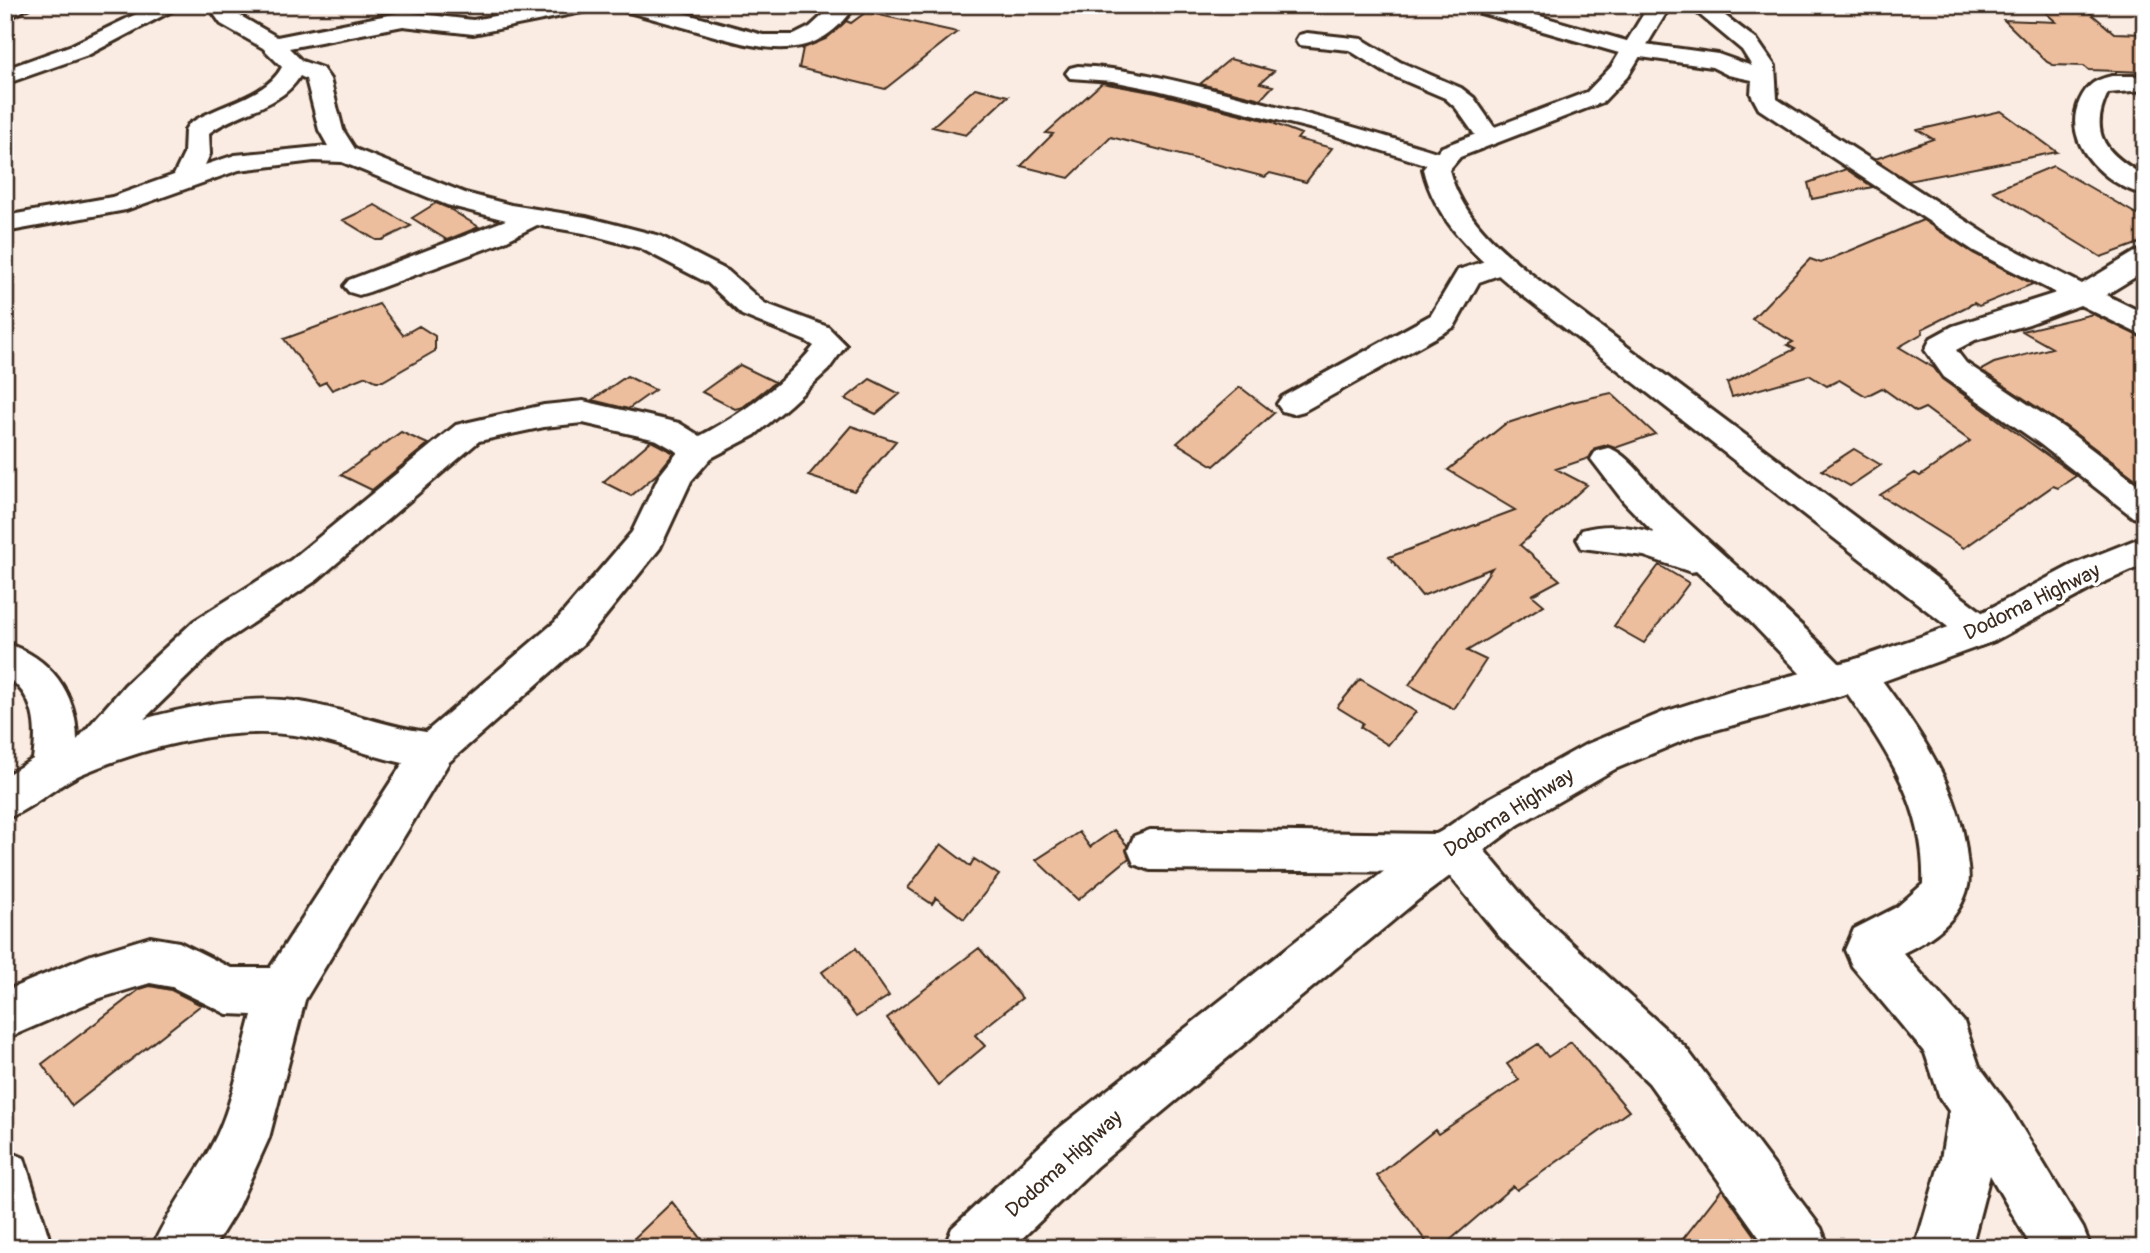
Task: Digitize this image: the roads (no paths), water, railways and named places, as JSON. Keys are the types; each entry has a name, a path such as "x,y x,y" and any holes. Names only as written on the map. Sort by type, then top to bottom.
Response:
{"main road":[{"path":"5,15 23,5"},
{"path":"5,76 80,50 173,5"},
{"path":"234,5 225,13 229,19 273,45 294,66 314,73 318,79 331,130 346,154"},
{"path":"273,45 403,19 473,27 587,5"},
{"path":"629,5 762,42 782,44 809,39 846,5"},
{"path":"1478,5 1635,48 1718,61 1736,69 1764,75"},
{"path":"1660,5 1620,71 1595,97 1547,118 1489,136 1451,152 1440,161 1436,169 1440,191 1471,232 1503,264 1980,631"},
{"path":"1698,5 1720,26 1754,49 1762,61 1762,94 1768,104 1984,245 2033,272 2082,293 2145,328"},
{"path":"1307,40 1354,44 1391,67 1453,93 1465,103 1489,136"},
{"path":"186,178 197,154 197,130 210,120 270,92 288,77 294,66"},
{"path":"1078,73 1112,74 1157,83 1326,125 1440,161"},
{"path":"2145,83 2112,83 2098,88 2087,116 2086,127 2106,160 2145,187"},
{"path":"5,224 117,204 219,166 314,153 346,154 456,199 586,225 650,242 718,277 753,309 817,334 830,343 830,348 817,363 779,398 743,427 699,450 676,476 647,539 577,624 434,750 283,992 243,1138 217,1192 180,1248"},
{"path":"359,286 397,269 472,247 534,216"},
{"path":"2145,258 2100,287 2018,318 1964,332 1942,345 1940,350 1955,370 2052,436 2145,508"},
{"path":"1293,404 1443,321 1468,276 1503,264"},
{"path":"5,800 71,761 208,632 304,570 468,433 544,416 583,412 667,431 699,450"},
{"path":"1608,459 1624,481 1664,524 1784,630 1844,678 1907,747 1929,792 1946,845 1945,888 1927,912 1910,926 1871,945 1870,950 1946,1040 1958,1080 2063,1248"},
{"path":"1595,539 1617,537 1645,541 1719,570"},
{"name":"Dodoma Highway","path":"972,1248 1077,1148 1447,850 1503,812 1600,757 1679,724 1730,707 1844,678 1980,631 2085,575 2145,550"},
{"path":"5,658 28,669 49,691 57,737 71,761"},
{"path":"71,761 168,731 253,716 295,718 389,745 434,750"},
{"path":"1150,850 1447,850 1516,922 1667,1065 1801,1248"},
{"path":"5,1015 91,978 150,960 178,965 227,991 283,992"},
{"path":"1943,1248 1966,1172 1976,1105"},
{"path":"5,1177 23,1248"}]}
